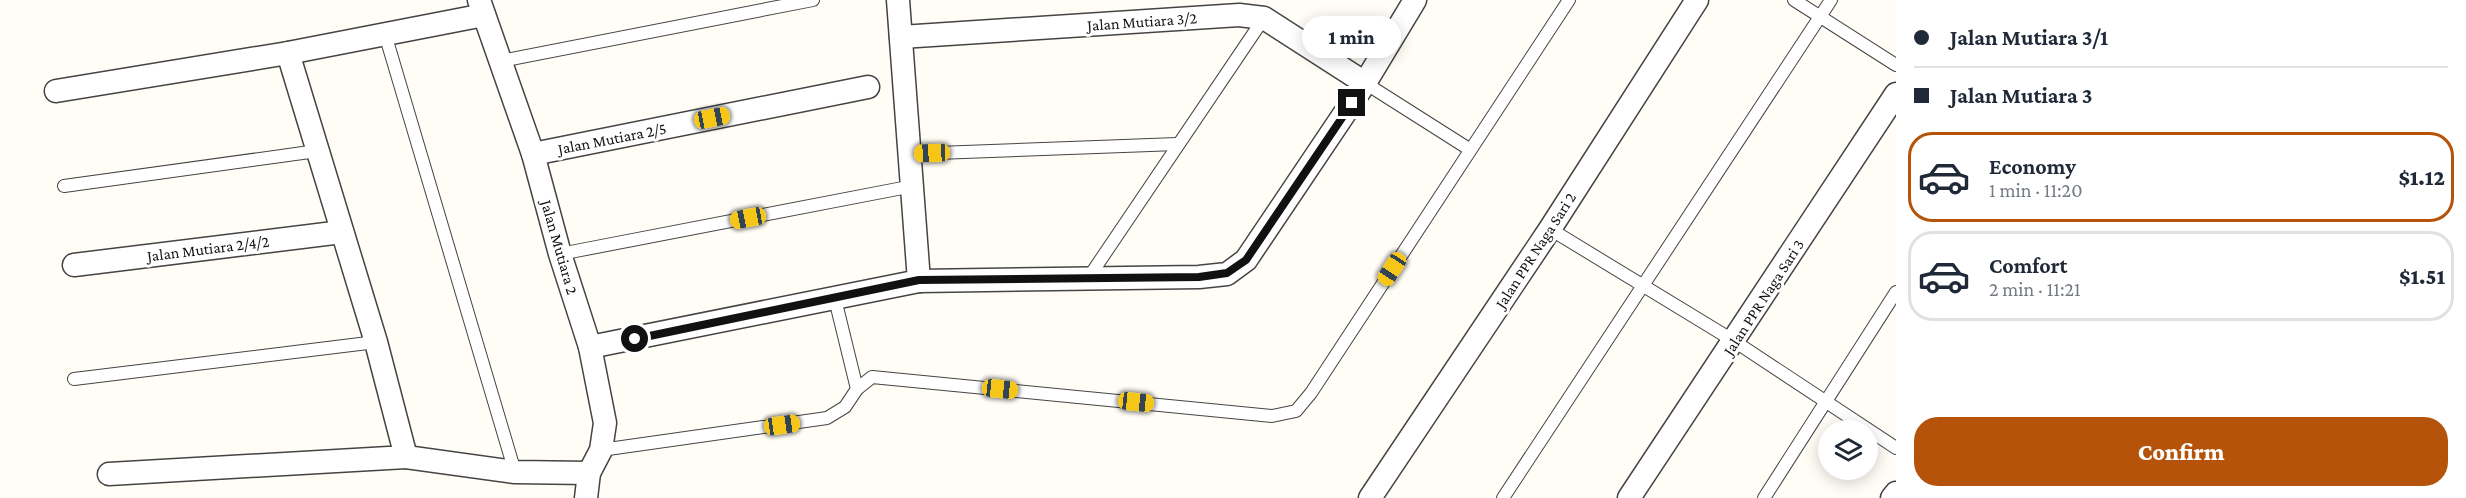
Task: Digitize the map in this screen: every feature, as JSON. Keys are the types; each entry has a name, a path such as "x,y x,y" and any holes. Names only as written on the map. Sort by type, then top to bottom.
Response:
{"street":[{"path":"898,0 919,280"},
{"path":"590,348 919,280 1199,277 1227,273 1246,260 1365,83 1415,0"},
{"name":"Jalan PPR Naga Sari 2","path":"1370,498 1550,229 1697,0"},
{"name":"Jalan Mutiara 2","path":"481,8 533,154 560,254 590,348 605,423 602,450 589,473 586,498"},
{"path":"56,91 288,53 386,34 481,8"},
{"name":"Jalan Mutiara 3/2","path":"901,37 1239,15 1264,18 1365,83"},
{"path":"288,53 376,342 406,457"},
{"name":"Jalan Mutiara 2/5","path":"533,154 868,87"},
{"name":"Jalan PPR Naga Sari 3","path":"1629,498 1896,94"},
{"name":"Jalan Mutiara 2/4/2","path":"74,265 342,232"},
{"path":"109,474 406,457 514,472 589,473"},
{"path":"1892,498 1896,493"}],"lane":[{"path":"501,61 813,0"},
{"path":"602,450 827,418 845,407 857,389 872,377 1272,416 1296,411 1311,393 1469,149 1569,0"},
{"path":"1794,0 1896,65"},
{"path":"1503,498 1831,0"},
{"path":"1089,277 1264,18"},
{"path":"386,34 514,472"},
{"path":"1365,83 1469,149"},
{"path":"910,154 1177,144"},
{"path":"64,186 317,151"},
{"path":"560,254 913,186"},
{"path":"1550,229 1734,341 1896,448"},
{"path":"1764,498 1896,292"},
{"path":"835,299 857,389"},
{"path":"75,379 376,342"}],"route":[{"path":"635,339 919,280 1199,277 1227,273 1246,260 1352,103"}]}
